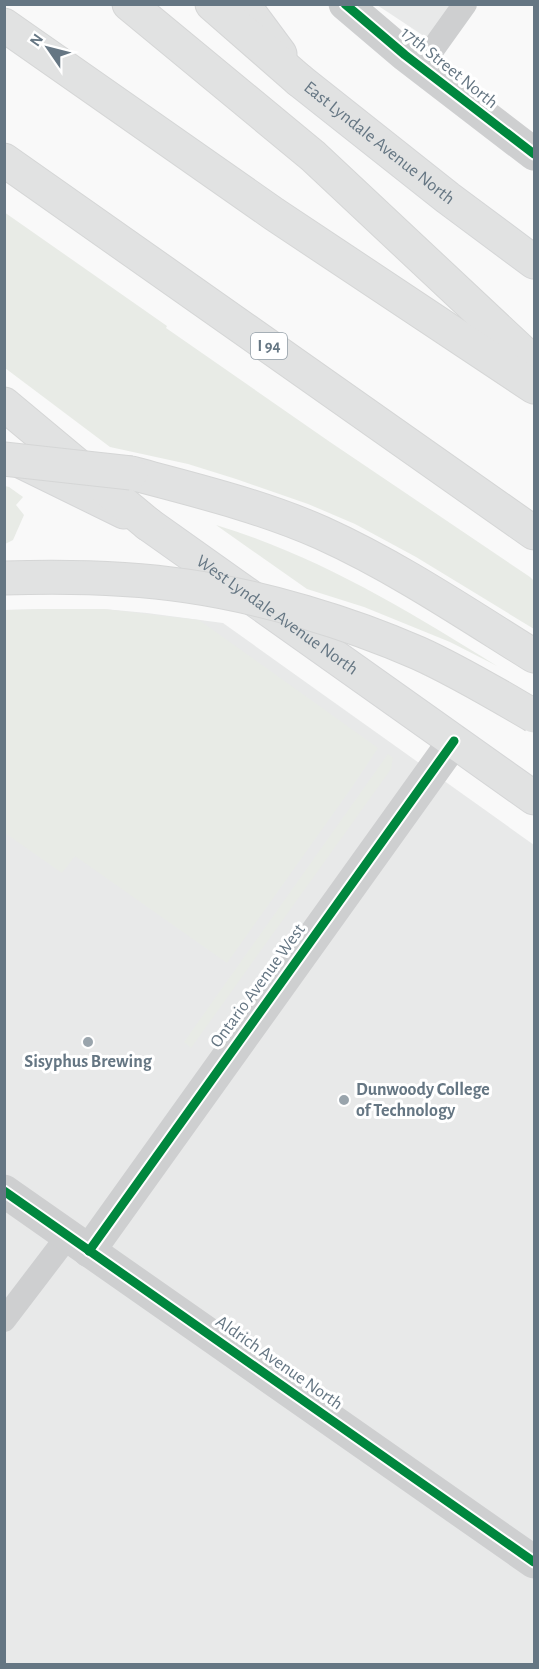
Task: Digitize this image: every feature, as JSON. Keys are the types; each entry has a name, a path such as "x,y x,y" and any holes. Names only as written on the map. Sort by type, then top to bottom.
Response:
{"main road":[{"path":"129,4 313,156 534,363"},
{"path":"212,4 299,80"},
{"name":"East Lyndale Avenue North","path":"243,4 299,80 448,198 534,262"},
{"path":"4,25 274,214 534,387"},
{"name":"I 94","path":"4,160 534,533"},
{"path":"4,404 148,524"},
{"name":"West Lyndale Avenue North","path":"4,454 148,524 534,798"},
{"path":"4,459 131,473 281,516 364,553 411,579 534,656"},
{"path":"4,578 55,576 123,580 185,585 237,595 314,616 418,653 472,680 534,716"}],"street":[{"name":"17th Street North","path":"353,7 420,67 534,154"},
{"name":"Ontario Avenue West","path":"79,1243 454,741"},
{"name":"Aldrich Avenue North","path":"4,1191 534,1562"}],"lane":[{"path":"420,67 465,4"},
{"path":"4,1320 79,1243"}],"shaded area":[{"path":"377,5 455,5 430,40"},
{"path":"4,212 330,442 530,577 534,581 534,629 416,557 355,524 308,504 236,479 188,464 110,447 5,368"},
{"path":"5,486 23,497 16,505 24,515 13,540 5,544"},
{"path":"216,525 326,568 395,605 497,666 450,642 364,607 307,589"},
{"name":"Dunwoody College of Technology","path":"104,609 223,623 534,845 534,1664 5,1664 5,610"},
{"path":"104,609 199,620 378,748 227,963 75,856 62,873 5,833 5,610"},
{"path":"388,754 393,758 391,769 191,1048 184,1042"}],"cycle path":[{"path":"345,4 405,55 534,154"},
{"path":"89,1251 454,741"},
{"path":"4,1191 534,1562"}],"place":[{"name":"Sisyphus Brewing","path":"88,1042"},
{"name":"Dunwoody College of Technology","path":"344,1100"}]}
